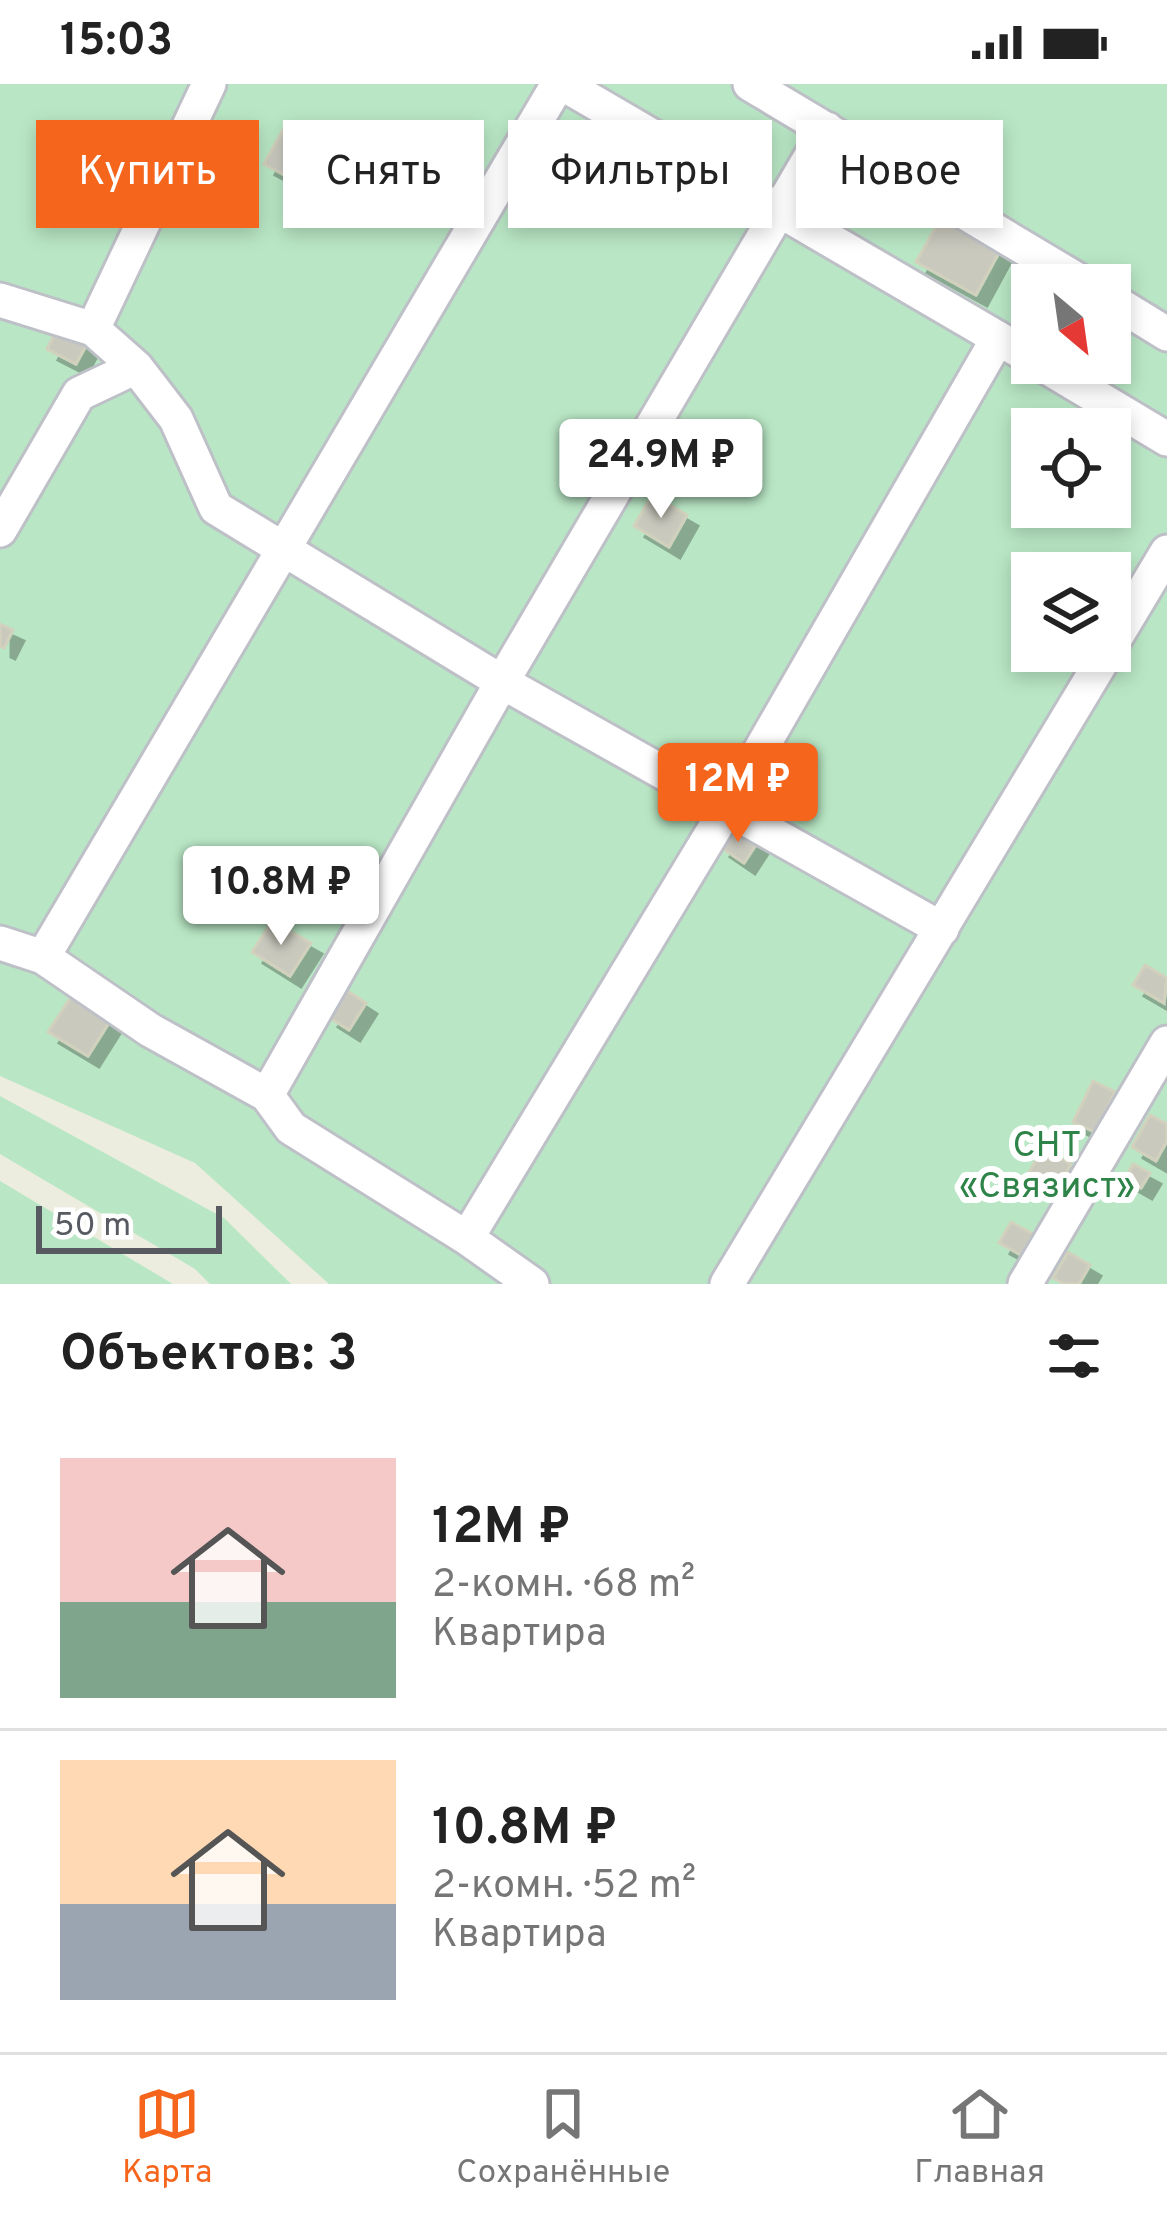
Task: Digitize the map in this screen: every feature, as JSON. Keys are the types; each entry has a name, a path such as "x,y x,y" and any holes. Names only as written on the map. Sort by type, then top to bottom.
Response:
{"street":[{"path":"93,329 208,84"},
{"path":"43,957 560,84 1011,346"},
{"path":"750,84 812,120"},
{"path":"266,1095 796,180"},
{"path":"991,228 1051,264"},
{"path":"0,300 93,329 136,367 176,419 216,508 502,682 942,929"},
{"path":"1131,312 1167,334"},
{"path":"467,1238 727,808 998,338"},
{"path":"0,530 79,394 136,367"},
{"path":"1075,384 1167,439"},
{"path":"1131,612 1167,551"},
{"path":"727,1284 1095,672"},
{"path":"0,943 43,957 150,1030 266,1095 291,1128 532,1284"},
{"path":"1025,1284 1167,1043"}],"green space":[{"name":"СНТ «Связист»","path":"0,84 1167,84 1167,1284 329,1284 195,1163 0,1076"},
{"path":"0,1096 224,1218 291,1284 210,1284 195,1269 0,1154"},
{"path":"0,1181 173,1284 0,1284"}],"building":[{"path":"283,130 283,174 264,164"},
{"path":"935,228 968,228 1002,247 976,295 916,262"},
{"path":"58,327 88,342 76,364 47,349"},
{"path":"652,495 687,515 669,547 634,526"},
{"path":"0,624 13,630 4,648 0,646"},
{"path":"733,827 757,843 744,863 719,846"},
{"path":"272,921 311,943 290,976 252,952"},
{"path":"1145,965 1167,978 1164,1003 1133,985"},
{"path":"343,988 366,1003 349,1030 327,1016"},
{"path":"73,994 112,1018 88,1056 48,1032"},
{"path":"1093,1081 1115,1092 1095,1132 1073,1122"},
{"path":"1150,1115 1167,1124 1167,1141 1156,1161 1132,1147"},
{"path":"1043,1148 1071,1164 1055,1192 1027,1176"},
{"path":"1133,1164 1150,1173 1141,1188 1125,1179"},
{"path":"1011,1222 1033,1234 1021,1255 999,1243"},
{"path":"1068,1252 1090,1265 1079,1284 1053,1278"}]}
